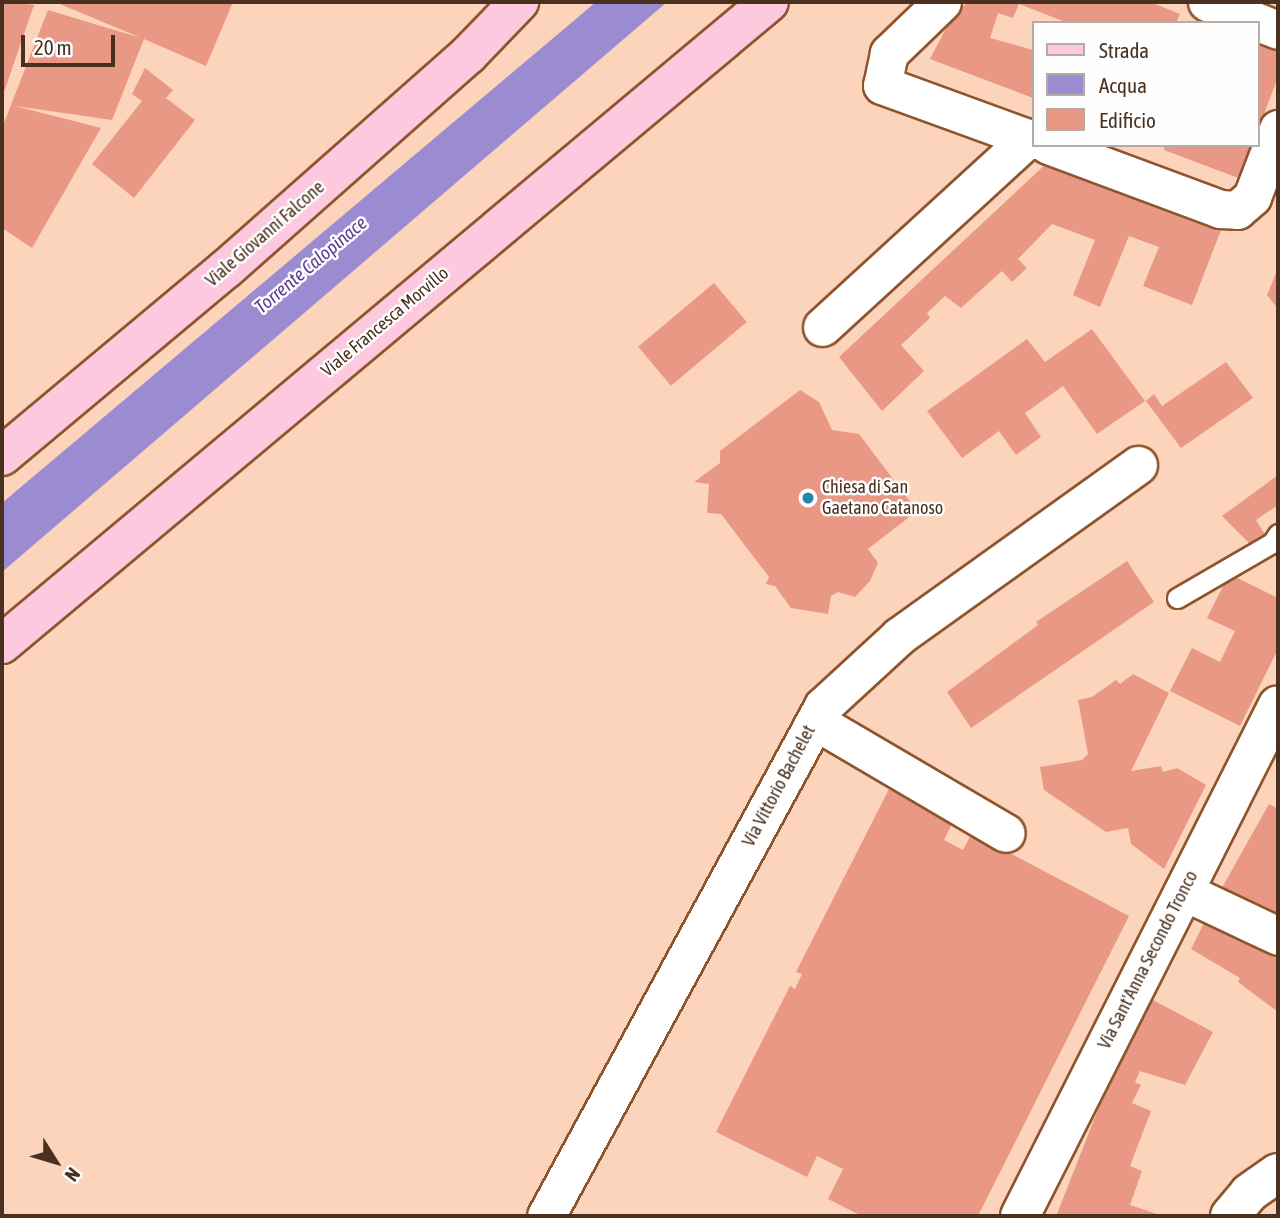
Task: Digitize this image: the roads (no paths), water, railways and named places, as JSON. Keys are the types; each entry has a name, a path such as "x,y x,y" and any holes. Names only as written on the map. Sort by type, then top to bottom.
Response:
{"main road":[{"name":"Viale Giovanni Falcone","path":"2,456 226,269 468,55 519,2"},
{"name":"Viale Francesca Morvillo","path":"2,644 769,2"}],"street":[{"path":"942,2 889,53 883,85 1032,140"},
{"path":"1208,2 1256,21"},
{"path":"1259,22 1278,30"},
{"path":"1052,147 1220,209 1237,210 1252,197 1278,129"},
{"path":"822,327 1032,144"},
{"name":"Via Vittorio Bachelet","path":"546,1216 823,706 899,636 1138,465"},
{"name":"Via Sant'Anna Secondo Tronco","path":"1028,1211 1183,891 1278,705"},
{"path":"815,721 1006,833"},
{"path":"1183,891 1278,936"},
{"path":"1230,1216 1249,1193 1278,1173"}],"lane":[{"path":"1177,598 1272,543 1278,534"}],"water":[{"name":"Torrente Calopinace","path":"596,2 667,2 2,572 2,503"}],"place":[{"name":"Chiesa di San Gaetano Catanoso","path":"808,498"}]}
